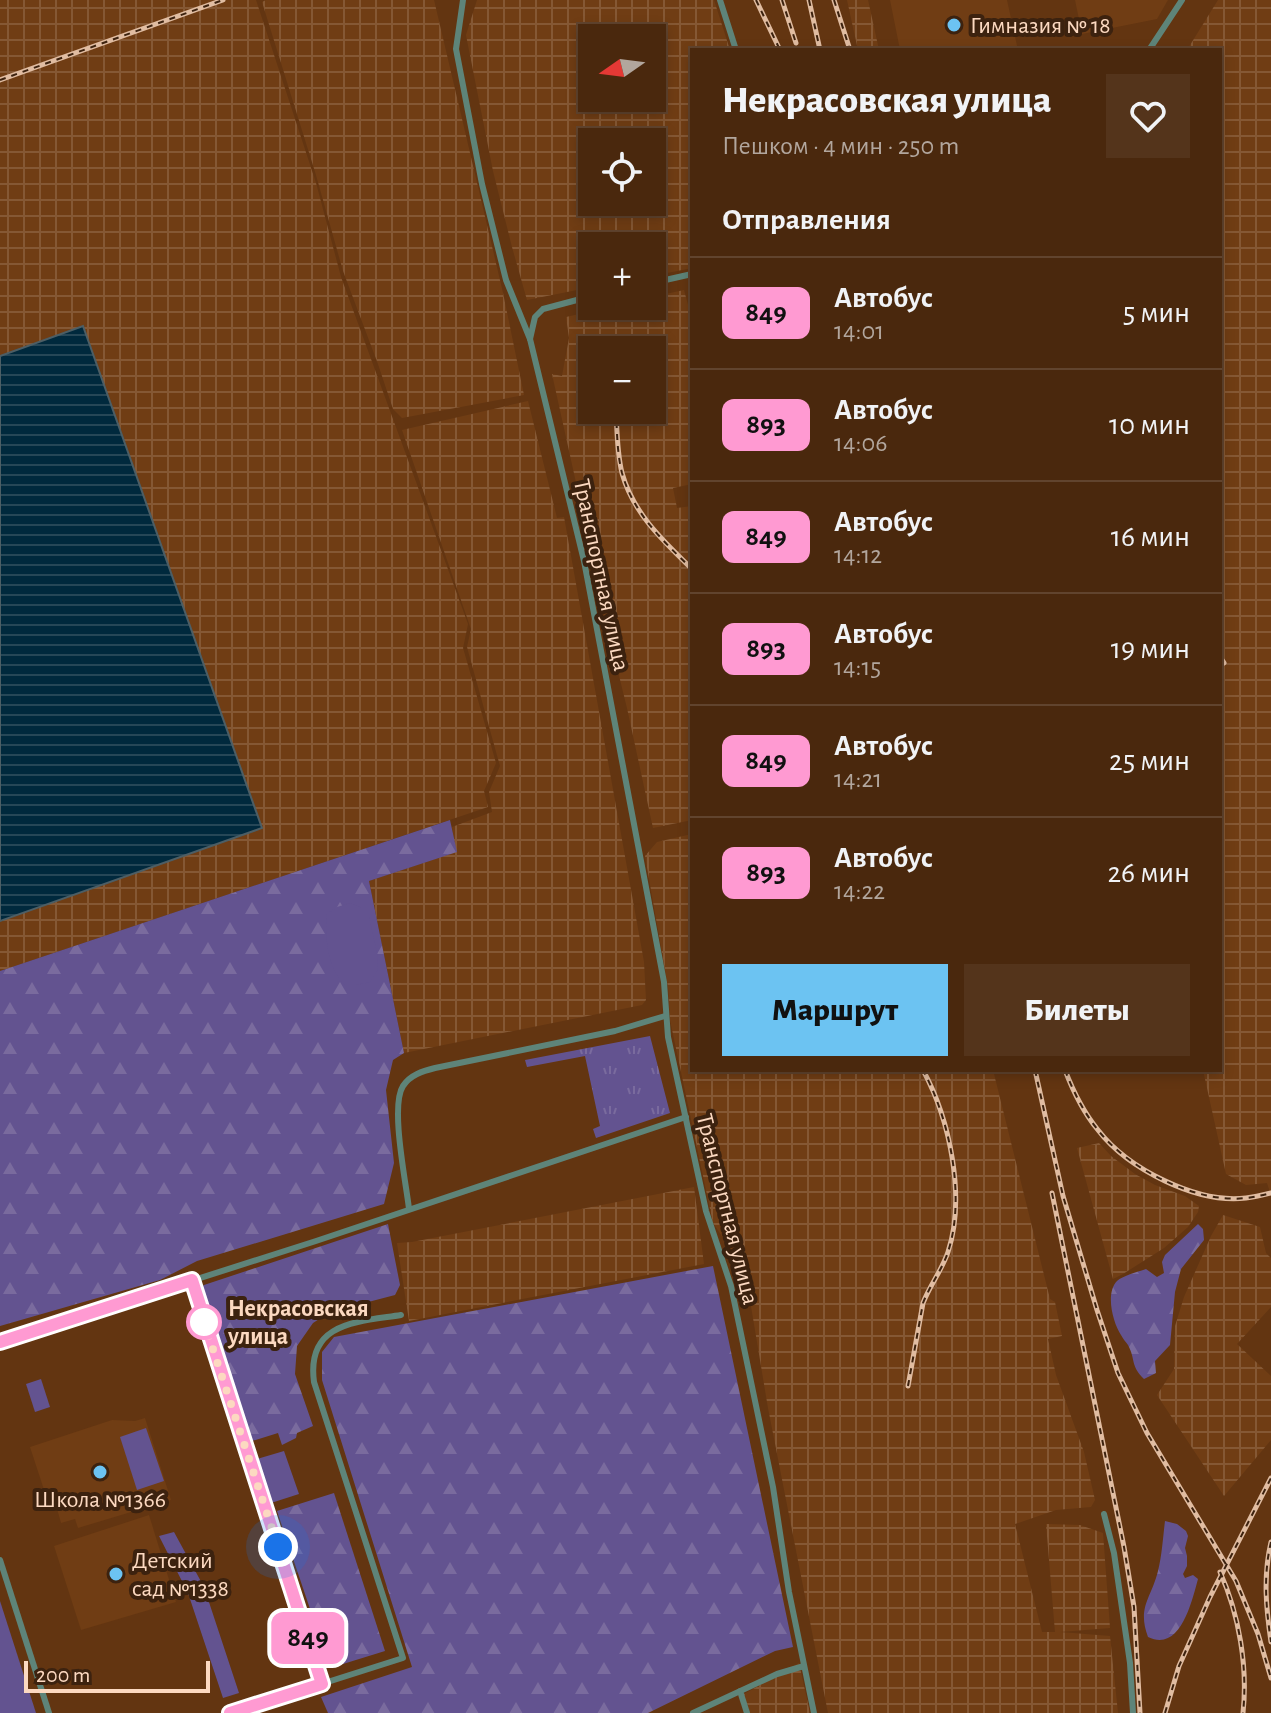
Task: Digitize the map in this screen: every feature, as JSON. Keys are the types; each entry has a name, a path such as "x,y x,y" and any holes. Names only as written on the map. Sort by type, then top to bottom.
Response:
{"street":[{"name":"Транспортная улица","path":"463,0 456,49 482,184 506,280 530,339 584,561 664,982 668,1037 706,1211 731,1286 773,1487 789,1592 814,1713"},
{"path":"720,0 735,48"},
{"path":"1150,48 1182,0"},
{"path":"666,280 690,274"},
{"path":"530,339 535,317 543,309 578,300"},
{"path":"409,1209 397,1108 401,1089 408,1080 435,1068 615,1031 665,1016"},
{"path":"0,1342 316,1241 686,1117"},
{"path":"192,1280 322,1684"},
{"path":"230,1713 403,1658 314,1382 312,1366 316,1351 330,1332 352,1323 401,1315"},
{"path":"1104,1514 1114,1553 1130,1663 1133,1713"},
{"path":"0,1560 49,1713"},
{"path":"693,1713 777,1674 804,1666"},
{"path":"740,1691 747,1713"}],"shaded area":[{"path":"0,0 256,0 316,183 341,277 468,624 463,648 496,763 484,791 488,807 0,971"},
{"path":"434,0 524,395 402,418 393,409 343,271 262,2"},
{"path":"477,0 714,0 729,48 690,48 690,268 666,273 666,232 578,232 578,290 527,300 493,171 466,35"},
{"path":"847,0 868,0 879,48 858,48"},
{"name":"Гимназия № 18","path":"890,0 1007,0 1018,48 900,48"},
{"path":"1075,0 1168,0 1157,19 1082,34"},
{"path":"1218,0 1271,0 1271,1195 1267,1183 1246,1185 1226,1174 1203,1072 1222,1072 1222,48 1188,48"},
{"path":"684,290 690,312 690,484 673,488 677,508 690,506 690,820 653,828 593,570 605,564 595,522 585,523 552,374 562,376 569,338 566,317 578,314 578,320 666,320 666,294"},
{"path":"528,401 557,518 564,517 644,962 646,1000 642,1005 404,1053 369,881 456,852 452,827 492,812 489,792 500,766 467,647 471,629 402,430"},
{"path":"690,834 690,1072 993,1072 1050,1299 1055,1302 1062,1336 1048,1339 1056,1375 1084,1452 1095,1500 1091,1507 1056,1510 1015,1524 1042,1632 1055,1632 1046,1524 1080,1525 1103,1533 1110,1628 1060,1632 1110,1636 1118,1713 828,1713 768,1408 745,1270 713,1223 670,1020 668,987 645,856 657,842"},
{"path":"1099,1143 1135,1174 1185,1196 1199,1206 1188,1227 1164,1248 1113,1279 1077,1148"},
{"path":"694,1187 704,1264 409,1321 397,1243"},
{"path":"1223,1215 1260,1227 1266,1253 1271,1258 1271,1307 1237,1344 1271,1376 1271,1440 1224,1496 1157,1395 1174,1369 1175,1326 1184,1297"},
{"name":"Школа №1366","path":"145,1418 171,1500 78,1528 75,1519 61,1523 54,1498 47,1499 30,1447 112,1420"},
{"name":"Детский сад №1338","path":"149,1515 176,1602 81,1630 54,1546"},
{"path":"799,1663 810,1713 750,1713 744,1694"}],"green space":[{"path":"450,820 457,852 369,881 404,1053 393,1060 386,1090 394,1163 384,1204 197,1261 160,1280 0,1326 0,971"},
{"path":"350,903 360,907 369,917 378,957 377,971 370,982 356,985 345,985 334,970 326,933 327,914"},
{"path":"650,1036 670,1113 596,1138 593,1129 600,1126 585,1056 527,1067 525,1060"},
{"path":"388,1224 400,1285 395,1295 330,1312 313,1323 297,1346 295,1374 313,1426 282,1445 278,1433 249,1442 200,1296 201,1288"},
{"path":"1198,1224 1203,1229 1204,1240 1181,1269 1175,1292 1170,1345 1155,1361 1156,1373 1144,1379 1115,1323 1111,1300 1113,1286 1123,1277 1146,1269 1157,1277 1164,1273 1162,1262 1165,1255"},
{"path":"713,1266 793,1647 775,1651 648,1713 328,1713 321,1697 412,1667 322,1380 322,1352 334,1337"},
{"path":"41,1379 50,1407 35,1412 26,1384"},
{"path":"146,1428 164,1481 137,1490 120,1437"},
{"path":"284,1451 299,1494 271,1503 257,1459"},
{"path":"334,1493 385,1651 330,1668 277,1511"},
{"path":"1165,1521 1177,1524 1186,1531 1187,1566 1183,1574 1185,1578 1193,1575 1198,1579 1183,1622 1169,1638 1159,1640 1148,1637 1144,1610 1159,1565"},
{"path":"174,1532 204,1587 239,1693 223,1698 188,1593 159,1536"},
{"path":"0,1601 36,1713 0,1713"}],"water":[{"path":"83,326 262,828 0,921 0,356"}],"railway":[{"path":"0,80 223,0"},
{"path":"756,0 779,48"},
{"path":"782,0 796,43"},
{"path":"809,0 820,48"},
{"path":"834,0 849,48"},
{"path":"617,424 622,473 634,501 650,526 690,567"},
{"path":"908,1386 923,1303 948,1252 955,1207 948,1135 924,1072"},
{"path":"1035,1072 1063,1196 1118,1373 1147,1433 1236,1581 1258,1634 1271,1678"},
{"path":"1066,1072 1079,1102 1098,1130 1127,1158 1145,1170 1165,1181 1206,1195 1246,1198 1271,1193"},
{"path":"1052,1193 1124,1547 1134,1607 1140,1713"},
{"path":"1165,1713 1179,1666 1210,1597 1271,1478"},
{"path":"1271,1542 1266,1592 1271,1642"},
{"path":"1220,1572 1240,1641 1244,1677 1243,1713"}],"bus line":[{"name":"849","path":"0,1342 192,1280 322,1684 230,1713"}],"place":[{"name":"Гимназия № 18","path":"954,25"},
{"name":"Некрасовская улица","path":"204,1322"},
{"name":"Школа №1366","path":"100,1472"},
{"name":"Детский сад №1338","path":"116,1574"}],"route":[{"path":"204,1322 278,1547"}]}
